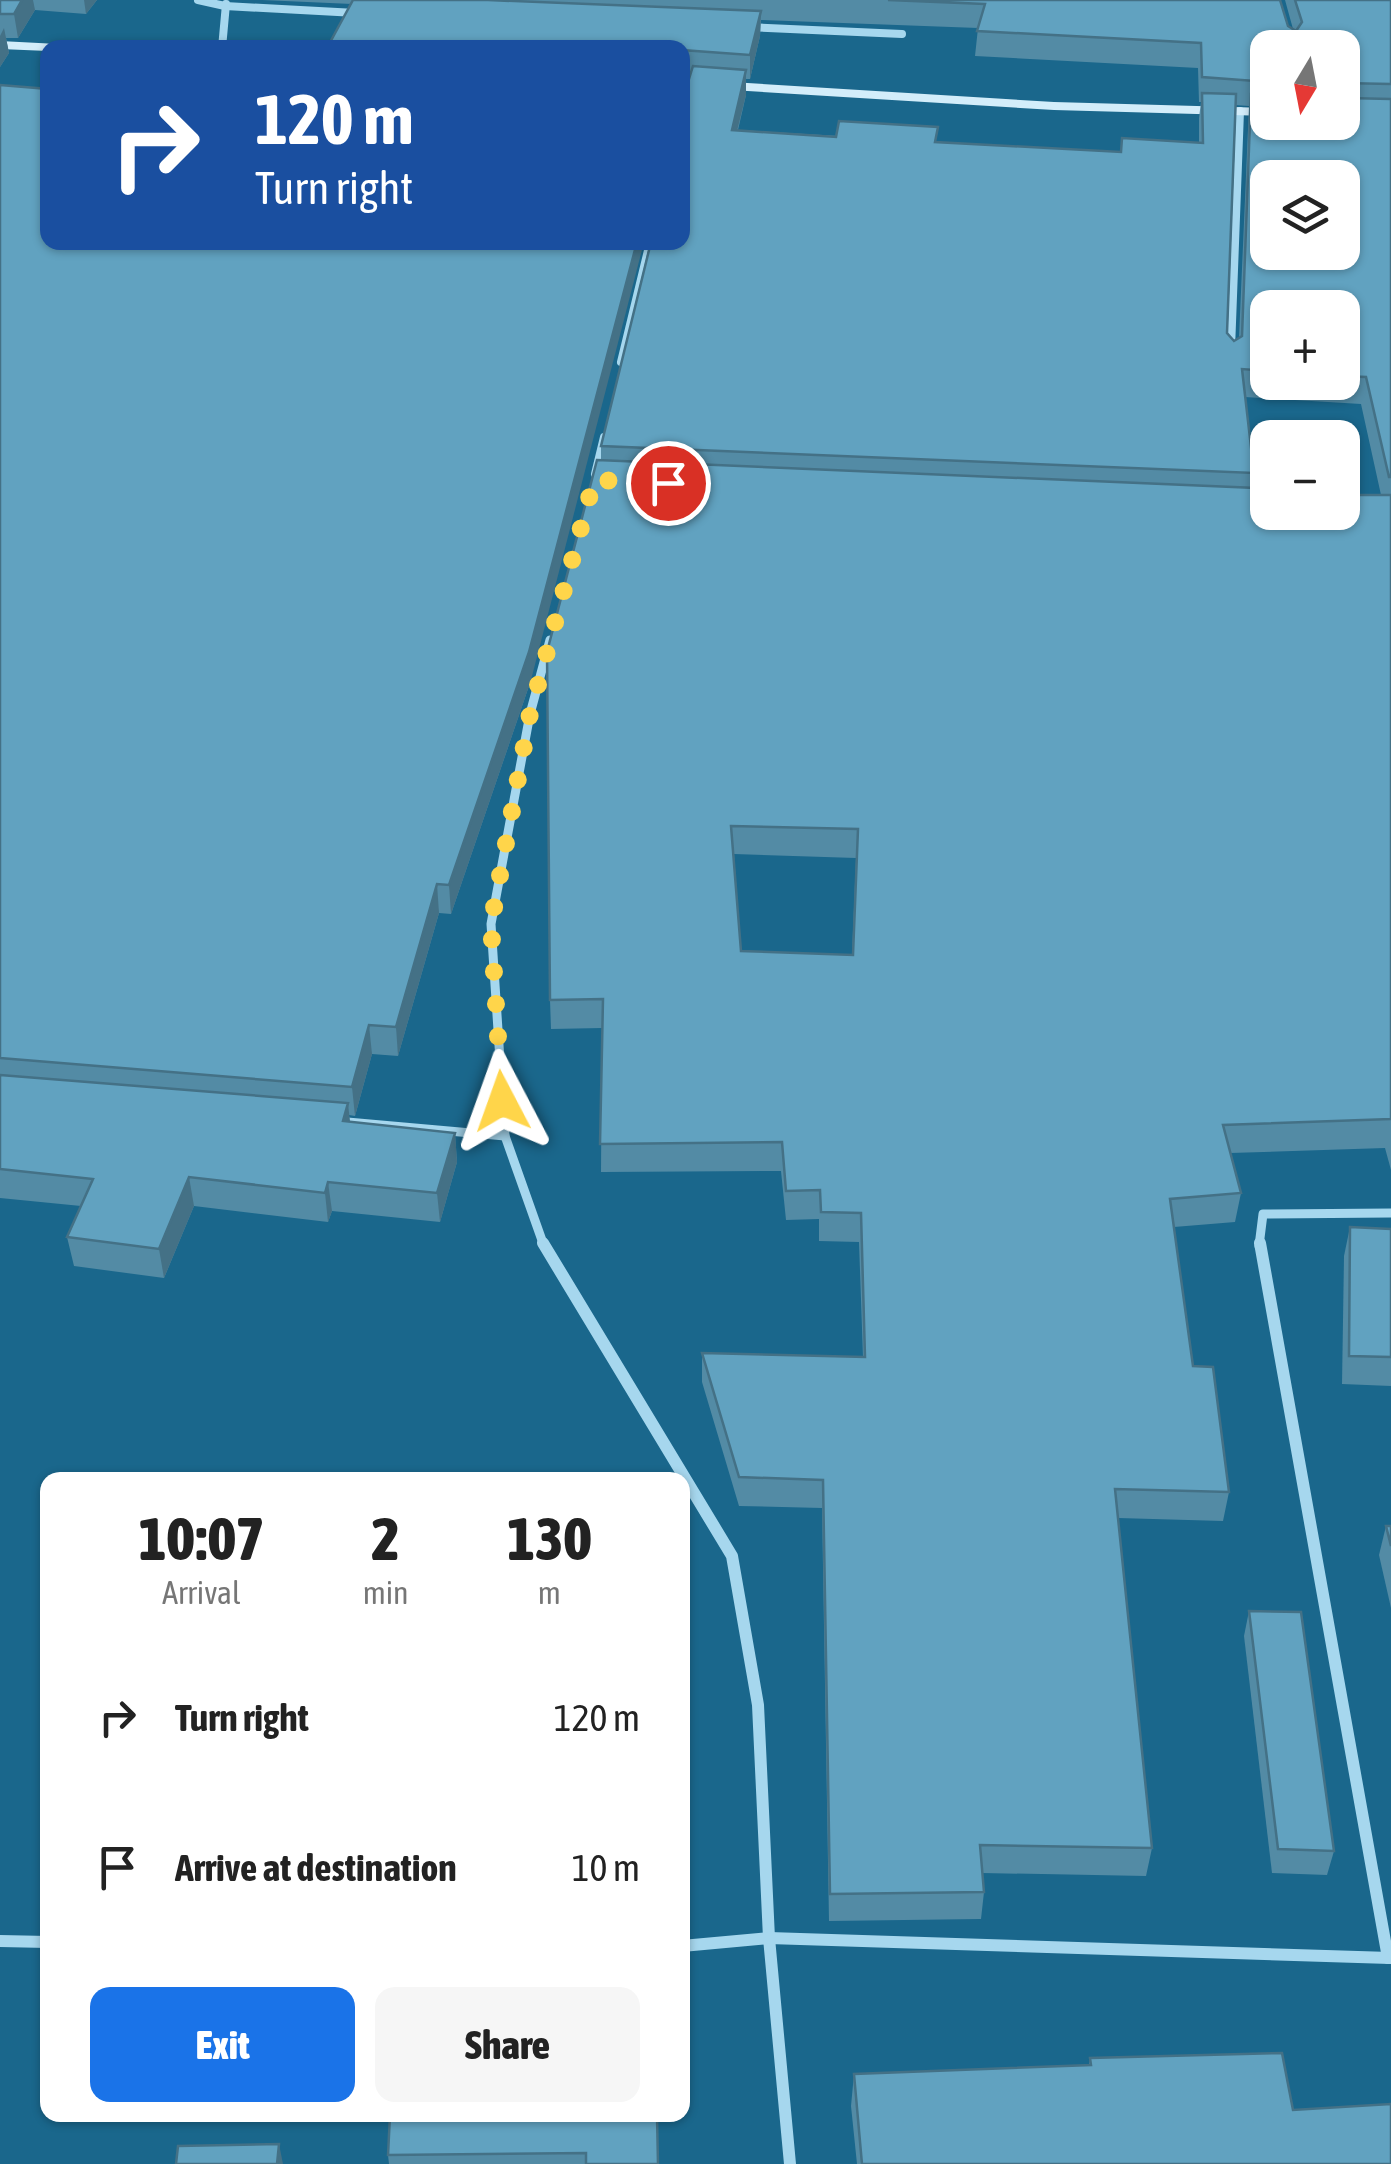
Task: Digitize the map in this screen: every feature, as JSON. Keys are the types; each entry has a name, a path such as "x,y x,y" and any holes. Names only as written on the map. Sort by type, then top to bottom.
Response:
{"main road":[{"path":"0,45 40,47"},
{"path":"690,87 1054,106 1250,111"}],"street":[{"path":"198,0 360,13"},
{"path":"223,40 226,3"},
{"path":"730,26 902,34"},
{"path":"1231,360 1240,111"},
{"path":"620,370 648,250"},
{"path":"606,425 594,480 613,481"},
{"path":"554,624 530,714 491,924 505,1136 538,1234 681,1472"},
{"path":"315,1119 505,1136"},
{"path":"690,1945 769,1938 1390,1958 1259,1248 1263,1214 1391,1213"},
{"path":"690,1486 732,1556 758,1705 769,1938 790,2164"},
{"path":"0,1942 40,1942"}],"building":[{"path":"0,0 22,0 14,14 0,14"},
{"path":"353,0 488,0 761,11 750,55 690,51 690,40 331,40"},
{"path":"888,0 1280,0 1288,26 1294,30 1250,30 1250,81 1202,77 1201,43 977,31 985,4"},
{"path":"1295,0 1391,0 1391,84 1360,83 1360,30 1297,30 1302,22"},
{"path":"693,66 746,70 732,130 836,137 839,121 938,127 935,142 1121,152 1122,138 1203,143 1202,93 1236,94 1227,333 1234,341 1242,336 1250,121 1250,140 1360,140 1360,98 1391,99 1391,477 1366,377 1360,377 1360,290 1250,290 1250,370 1242,369 1250,473 601,446 649,250 690,250"},
{"path":"0,85 40,88 40,250 635,250 529,652 449,885 437,884 396,1027 369,1025 352,1087 0,1058"},
{"path":"597,460 1250,488 1250,530 1360,530 1360,495 1391,495 1391,1119 1223,1125 1241,1193 1170,1199 1193,1366 1213,1367 1229,1492 1115,1489 1152,1848 980,1845 984,1892 830,1894 823,1480 739,1477 702,1353 865,1357 861,1213 821,1212 820,1190 786,1191 782,1142 600,1144 603,999 550,1000 547,652","holes":["731,826 858,829 853,955 741,951"]},
{"path":"0,1075 348,1103 343,1121 455,1133 437,1193 328,1182 325,1193 189,1177 159,1249 67,1237 93,1179 0,1169"},
{"path":"1350,1227 1391,1229 1391,1357 1349,1356"},
{"path":"1249,1611 1301,1612 1334,1851 1278,1849"},
{"path":"1282,2053 1293,2110 1391,2104 1391,2164 862,2164 854,2074 1091,2065 1090,2058"},
{"path":"390,2122 657,2122 658,2164 586,2164 586,2153 388,2155"},
{"path":"279,2144 277,2164 176,2164 178,2146"}],"route":[{"path":"502,1101 491,924 530,714 594,480 668,483"}]}
